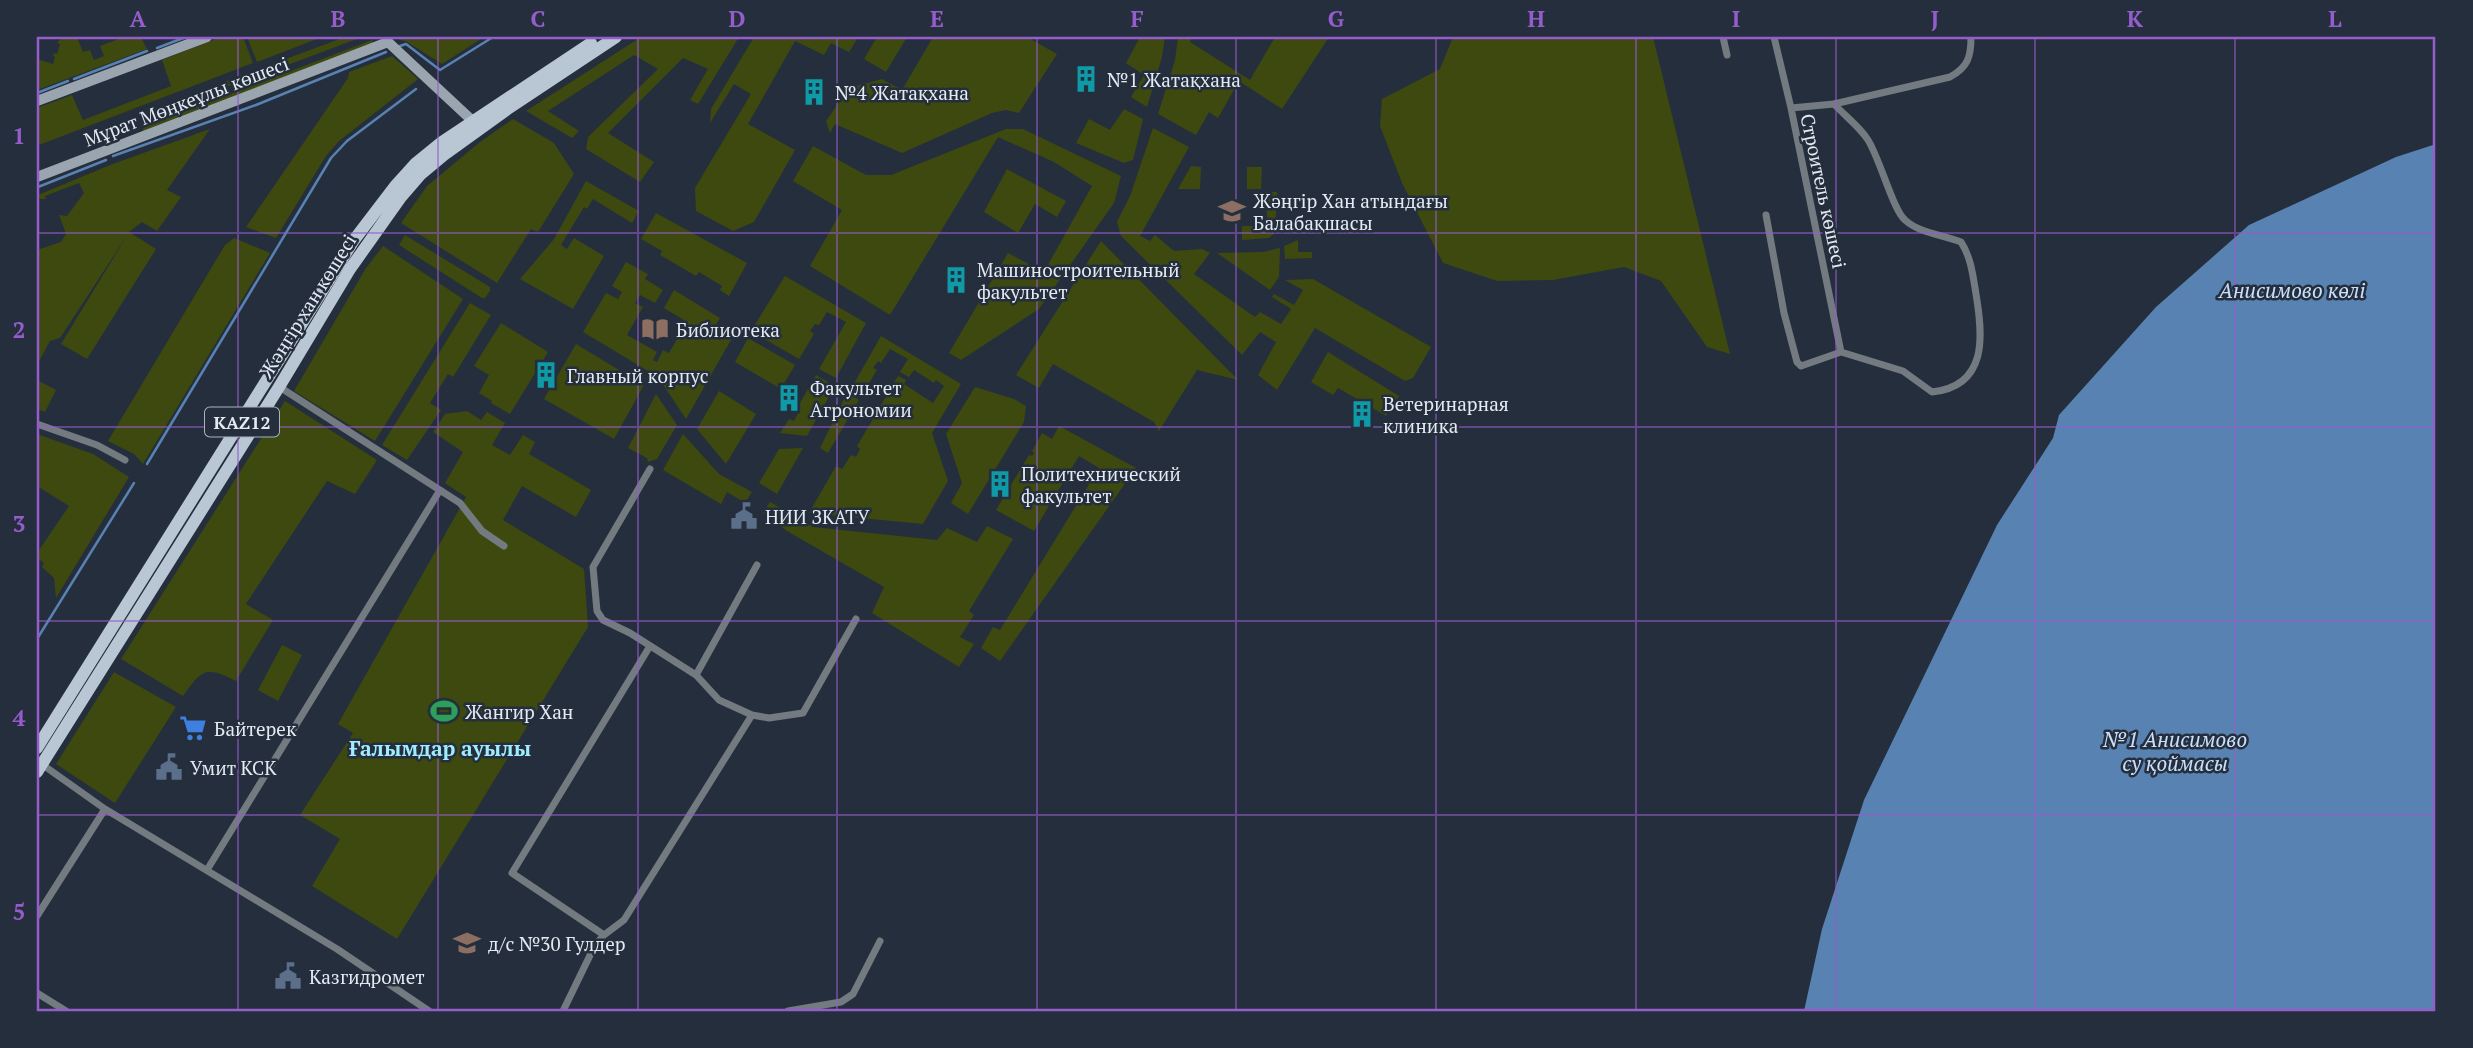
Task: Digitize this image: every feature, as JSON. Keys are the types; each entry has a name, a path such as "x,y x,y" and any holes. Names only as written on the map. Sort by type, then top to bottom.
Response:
{"main road":[{"path":"37,101 207,37"},
{"name":"Жәңгір хан көшесі","path":"477,124 601,37"},
{"name":"Жәңгір хан көшесі","path":"38,766 274,383 354,240 396,186 415,164 442,142 477,124 616,37"},
{"path":"387,39 477,124"},
{"name":"Мұрат Мөңкеұлы көшесі","path":"37,177 387,39"},
{"name":"Жәңгір хан көшесі","path":"37,748 274,383"}],"street":[{"path":"1723,37 1727,55"},
{"name":"Строитель көшесі","path":"1774,37 1841,352"},
{"path":"1791,108 1834,104 1950,77 1961,71 1967,62 1971,51 1970,37"},
{"path":"1766,215 1784,313 1797,362 1801,366 1841,352 1903,371 1932,392 1958,386 1970,374 1978,359 1982,329 1967,251 1961,242 1938,236 1905,221 1867,139 1834,104"},
{"path":"274,383 460,503 482,531 504,546"},
{"path":"37,424 97,445 125,460"},
{"path":"650,469 593,567 597,611 603,620 696,675 719,700 752,715 769,719 803,713 856,619"},
{"path":"207,870 440,490"},
{"path":"696,675 757,565"},
{"path":"604,935 512,873 650,646"},
{"path":"563,1011 595,946 604,935 624,920 752,715"},
{"path":"38,766 104,809 337,949 429,1011"},
{"path":"37,916 104,809"},
{"path":"788,1011 827,1006 841,1002 853,994 880,941"},
{"path":"37,993 66,1011"},
{"path":"827,1006 836,1011"}],"green space":[{"path":"62,37 77,37 83,52 90,50 94,60 104,56 100,46 124,37 141,37 147,49 37,90 37,59 53,64 54,53 57,54 60,44 57,43"},
{"path":"221,37 243,37 253,63 39,145 37,142 37,108 72,95 83,120 171,86 162,60"},
{"path":"247,37 322,37 257,62"},
{"path":"345,37 362,37 261,75 259,69"},
{"path":"484,37 442,64 407,42 395,38"},
{"path":"641,37 739,37 698,104 690,100 708,69 683,58 608,133 654,162 640,182 586,149 588,137 658,69 634,55 548,111 579,131 572,138 526,111"},
{"path":"754,37 855,37 856,41 849,52 831,43 824,55 795,41 748,124 795,150 754,222 733,231 696,211 695,188 751,94 734,84 710,123 711,109"},
{"path":"877,37 907,37 886,72 864,59"},
{"path":"933,37 1027,37 1057,54 1019,113 1006,110 992,113 902,153 835,124 830,133 826,121 849,88 882,79 902,90"},
{"path":"1138,37 1165,37 1147,107 1131,97 1144,75 1126,63"},
{"path":"1178,37 1192,37 1190,42 1250,80 1275,37 1329,37 1282,109 1239,81 1218,118 1209,112 1196,135 1158,114 1175,60"},
{"path":"1453,37 1653,37 1730,354 1707,347 1661,281 1624,267 1553,280 1497,281 1443,263 1402,183 1380,126 1382,99 1440,69"},
{"path":"372,40 374,44 142,132 144,127"},
{"path":"392,56 418,79 339,141 326,156 276,238 246,227 348,78 349,72"},
{"path":"255,70 257,75 143,119 141,114"},
{"path":"1124,109 1143,119 1133,160 1124,163 1076,143 1089,119 1110,130"},
{"path":"513,119 554,143 574,174 538,232 531,229 497,283 401,223 427,186 480,142"},
{"path":"1153,128 1189,147 1140,236 1150,241 1155,235 1174,251 1202,249 1210,253 1194,274 1255,317 1260,312 1281,324 1291,309 1272,297 1274,294 1294,305 1303,290 1285,280 1313,279 1431,347 1413,378 1405,381 1315,328 1277,390 1258,375 1276,342 1260,332 1242,355 1121,236 1117,222 1130,196"},
{"path":"210,129 167,190 181,197 157,231 142,222 129,232 156,249 87,359 61,344 128,234 60,338 50,341 37,365 37,250 61,242 66,234 59,215 67,216 84,193 79,183 45,196 46,199 40,199 38,195 110,165"},
{"path":"1006,129 1023,129 1121,176 1114,203 1039,309 961,360 949,353 1008,253 1044,272 1092,186 1054,162 998,137 890,315 810,266 842,210 793,181 813,146 866,175 891,175"},
{"path":"1191,166 1201,167 1200,189 1178,189"},
{"path":"1247,167 1262,167 1261,189 1247,189"},
{"path":"1007,169 1066,201 1057,217 1035,204 1018,233 984,212"},
{"path":"586,181 639,211 632,223 593,199 587,209 584,207 561,245 567,249 574,238 604,256 573,309 520,279 554,239"},
{"path":"1267,192 1277,192 1275,233 1269,238 1242,240 1242,226 1267,226"},
{"path":"656,213 747,263 729,296 720,290 722,286 699,272 696,276 660,255 662,251 641,239"},
{"path":"405,235 490,287 485,298 399,245"},
{"path":"234,238 270,253 143,464 134,454 108,441 225,245"},
{"path":"1298,240 1298,252 1312,252 1312,258 1285,259 1284,246"},
{"path":"1101,241 1238,380 1197,370 1159,431 1154,422 1053,364 1039,388 1016,375"},
{"path":"383,246 463,299 375,441 294,391 366,268"},
{"path":"1280,248 1279,277 1270,290 1217,253 1263,252"},
{"path":"626,262 648,274 645,279 663,290 655,303 640,295 635,303 643,307 627,335 657,352 653,360 657,362 663,350 669,353 687,322 664,308 674,290 720,318 715,326 721,329 724,324 736,331 686,419 658,377 583,332 606,293 618,299 622,292 612,286"},
{"path":"785,276 866,323 836,378 819,369 846,322 827,312 819,325 815,324 810,331 814,334 799,359 751,331"},
{"path":"470,303 491,315 453,377 448,374 430,403 441,410 407,460 382,445"},
{"path":"501,323 548,352 510,414 479,393 489,375 474,366"},
{"path":"881,336 961,384 932,433 948,481 923,524 809,513 836,466 842,469 851,455 856,457 860,449 857,446 898,376 906,380 904,384 933,403 944,386 914,370 909,377 900,372 908,359 890,349 881,363 878,361 873,368 877,370 863,393 852,387"},
{"path":"748,338 795,365 781,389 735,362"},
{"path":"576,344 644,385 614,439 544,399"},
{"path":"1328,352 1399,396 1386,416 1338,388 1333,395 1311,382"},
{"path":"816,375 835,386 807,436 780,433 789,419 794,421 799,411 796,410"},
{"path":"37,380 56,390 45,412 37,409"},
{"path":"975,387 1014,399 1026,406 1024,422 968,514 951,503 962,483 946,434"},
{"path":"719,391 756,414 726,464 697,429"},
{"path":"847,393 859,400 828,453 820,448"},
{"path":"656,394 677,425 657,459 648,462 647,458 628,448"},
{"path":"285,401 377,460 355,494 327,481 246,604 273,620 236,681 218,673 205,673 195,680 183,696 121,659"},
{"path":"467,411 481,420 487,412 505,423 492,445 510,455 523,435 535,442 529,454 591,490 576,517 522,486 503,520 584,569 588,627 397,939 312,886 340,839 300,815 353,733 338,724 466,497 445,483 463,452 433,432 445,414"},
{"path":"1059,426 1136,468 1000,661 981,648 993,627 1000,630 1099,468 1079,456 1034,531 996,510 1029,455 1034,453 1032,451 1042,433 1052,439"},
{"path":"37,434 93,454 129,477 56,598 54,578 42,567 44,563 37,558 37,553 69,506 37,486"},
{"path":"683,434 719,474 752,492 745,503 727,492 721,504 663,470"},
{"path":"803,448 777,494 759,483 779,449"},
{"path":"770,502 813,527 937,540 947,528 977,542 987,526 1013,539 969,611 974,615 960,637 974,644 959,667 872,613 884,587 787,531 763,513"},
{"path":"282,645 302,655 278,701 258,690"},
{"path":"114,672 176,707 115,803 56,764"}],"water":[{"name":"№1 Анисимово су қоймасы","path":"2436,144 2436,1011 1804,1011 1822,929 1864,800 1997,525 2053,438 2059,415 2156,307 2249,225 2396,157"}],"waterway":[{"path":"157,48 186,37"},
{"path":"400,46 406,44 440,70 493,37"},
{"path":"74,79 147,51"},
{"path":"113,156 256,105 386,52"},
{"path":"37,93 68,81"},
{"path":"147,464 331,158 347,141 416,89"},
{"path":"38,187 106,160"},
{"path":"37,639 134,483"}],"place":[{"name":"№1 Жатақхана","path":"1086,79"},
{"name":"№4 Жатақхана","path":"814,92"},
{"name":"Жәңгір Хан атындағы Балабақшасы","path":"1232,211"},
{"name":"Машиностроительный факультет","path":"956,280"},
{"name":"Библиотека","path":"655,329"},
{"name":"Главный корпус","path":"546,375"},
{"name":"Факультет Агрономии","path":"789,398"},
{"name":"Ветеринарная клиника","path":"1362,414"},
{"name":"Политехнический факультет","path":"1000,484"},
{"name":"НИИ ЗКАТУ","path":"744,516"},
{"name":"Жангир Хан","path":"444,711"},
{"name":"Байтерек","path":"193,728"},
{"name":"Умит КСК","path":"169,767"},
{"name":"д/с №30 Гулдер","path":"467,943"},
{"name":"Казгидромет","path":"288,976"}],"district":[{"name":"Ғалымдар ауылы","path":"440,748"}],"water label":[{"name":"Анисимово көлі","path":"2292,290"}]}
